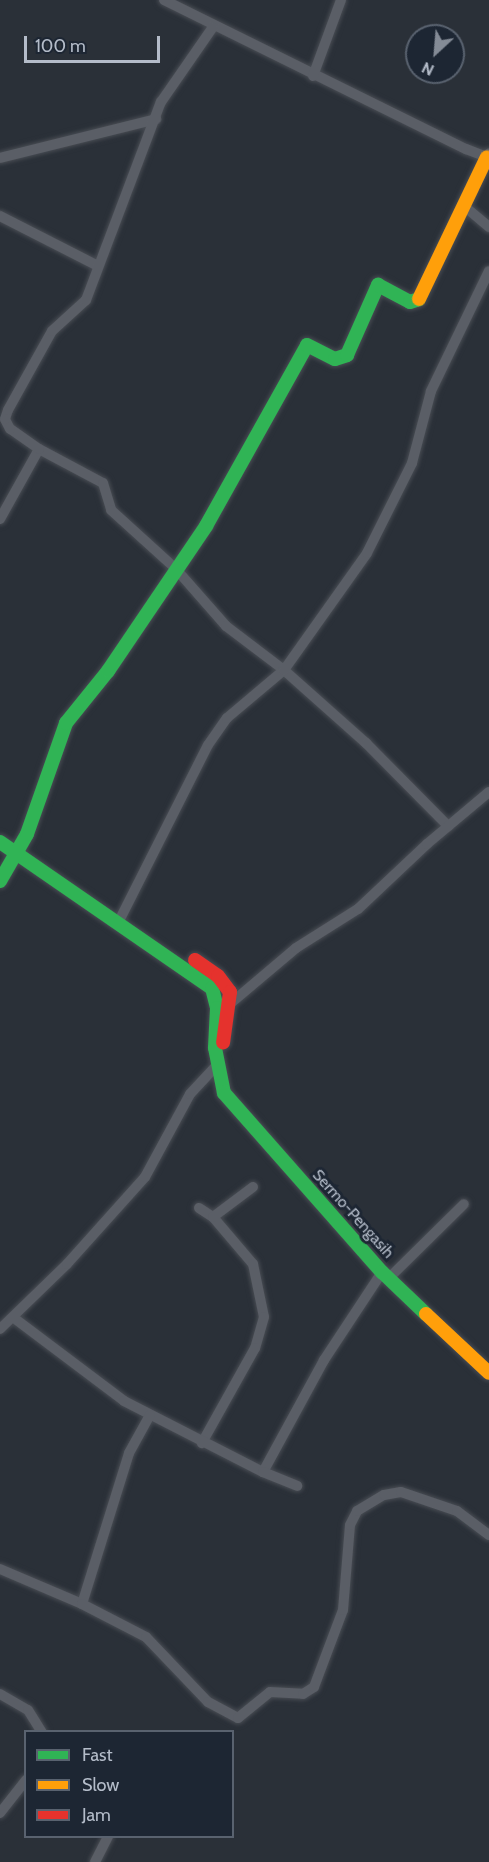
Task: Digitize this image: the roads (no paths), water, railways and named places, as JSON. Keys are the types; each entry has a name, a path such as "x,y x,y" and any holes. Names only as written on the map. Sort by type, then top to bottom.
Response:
{"street":[{"path":"0,881 27,834 46,771 66,723 108,671 228,489 307,345 335,359 347,355 378,285 410,302 419,300 488,155 313,76 164,0"},
{"path":"313,76 341,0"},
{"path":"213,27 161,102 86,300 47,339 4,419 10,429 39,449 104,483 111,510 176,569 226,626 284,670 366,743 448,826"},
{"path":"0,158 156,119"},
{"path":"464,206 489,227"},
{"path":"0,216 98,266"},
{"path":"124,925 207,745 227,718 284,670 367,553 411,463 431,391 489,271"},
{"path":"0,519 39,449"},
{"path":"231,1003 296,948 358,909 448,826 489,792"},
{"name":"Sermo-Pengasih","path":"0,842 124,925 212,988 218,1008 218,1062 224,1094 252,1129 386,1275 489,1373"},
{"name":"Sermo-Pengasih","path":"124,925 213,972 224,983 231,1003 218,1062"},
{"path":"0,1329 14,1318 145,1177 190,1094 218,1062"},
{"path":"213,1217 253,1186"},
{"path":"262,1472 324,1360 386,1275 464,1204"},
{"path":"199,1208 213,1217 253,1264 264,1317 255,1348 202,1443"},
{"path":"14,1318 124,1401 202,1443 297,1486"},
{"path":"82,1604 129,1453 150,1415"},
{"path":"0,1569 82,1604 146,1637 208,1702 238,1718 270,1692 303,1694 314,1688 343,1610 350,1525 357,1511 384,1495 401,1492 457,1511 489,1535"},
{"path":"0,1694 28,1710 41,1730"},
{"path":"0,1813 24,1783"},
{"path":"95,1862 107,1838"}]}
